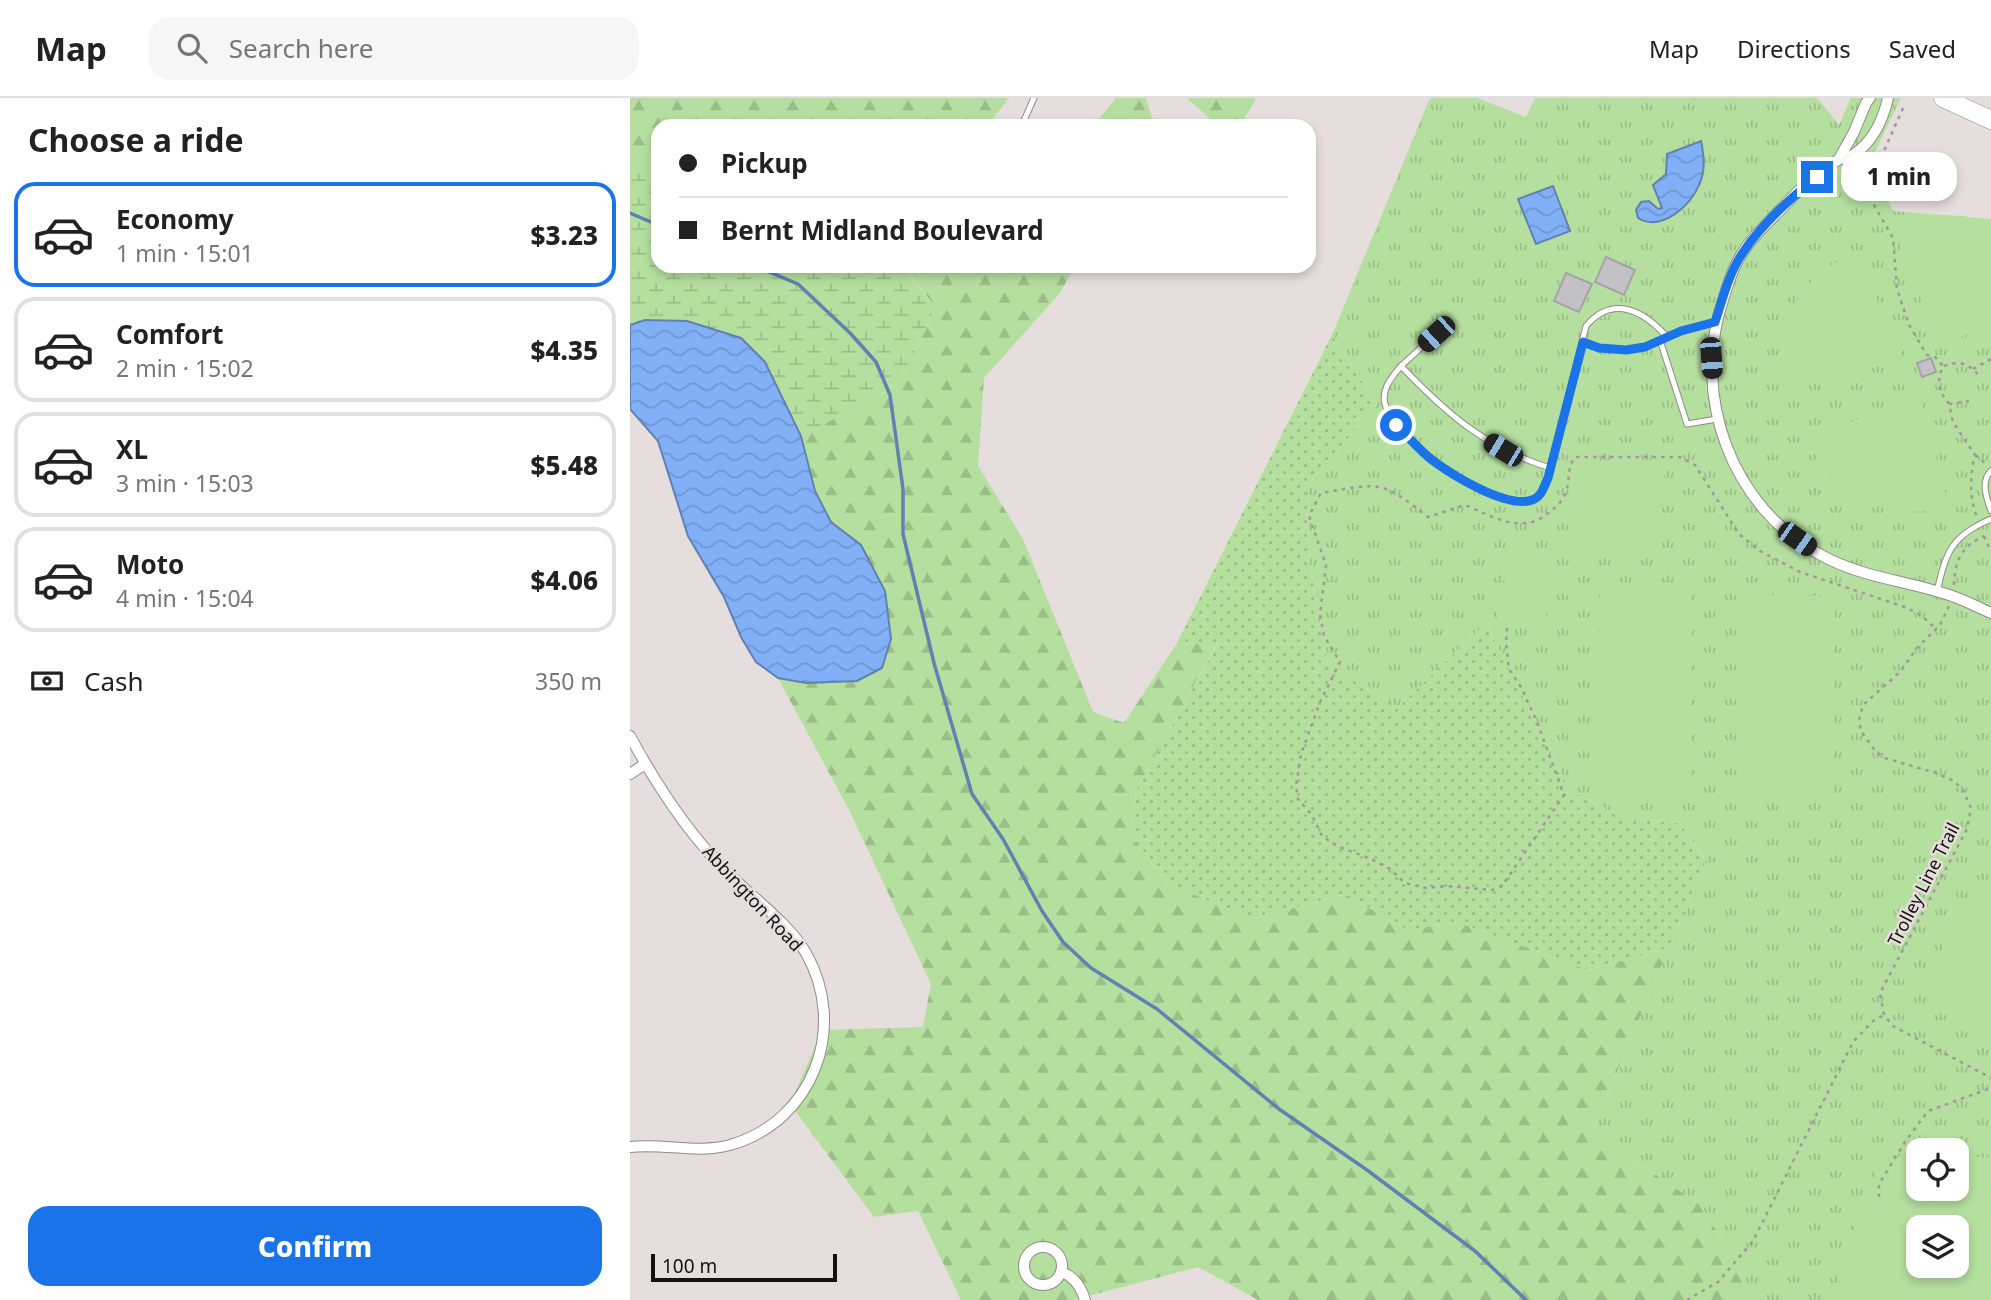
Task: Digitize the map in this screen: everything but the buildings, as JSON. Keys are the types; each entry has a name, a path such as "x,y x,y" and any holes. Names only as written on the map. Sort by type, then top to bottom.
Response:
{"main road":[{"path":"1943,98 1991,120"}],"street":[{"path":"1870,98 1839,159 1795,194 1744,250 1730,277 1715,322 1711,358 1717,419 1732,462 1750,492 1780,526 1820,555 1853,570 1952,596 1991,614"},
{"path":"1839,159 1852,156 1875,135 1888,98"},
{"name":"Abbington Road","path":"630,736 669,801 701,843 804,949 814,967 821,989 825,1027 819,1058 808,1085 796,1101 766,1129 748,1138 709,1149 630,1147"},
{"path":"630,774 645,764"},
{"path":"1061,1272 1069,1275 1081,1288 1085,1300"}],"lane":[{"path":"1025,119 1034,98"},
{"path":"1436,334 1401,366 1386,384 1385,403 1396,425 1430,458 1461,480 1519,502 1532,500 1540,495 1550,468 1586,326 1594,316 1608,308 1640,314 1654,322 1667,337"},
{"path":"1583,342 1599,348 1626,350 1645,347 1715,322"},
{"path":"1660,340 1687,424 1717,419"},
{"path":"1401,366 1440,407 1468,429 1503,450 1550,468"},
{"path":"1991,471 1984,482 1991,511"},
{"path":"1937,592 1942,570 1952,547 1965,531 1991,519"}],"path":[{"path":"1903,108 1884,151 1867,165 1867,193 1893,238 1897,289 1909,326 1927,355 1935,357 1943,366"},
{"path":"1973,369 1991,359"},
{"path":"1980,377 1973,369 1953,362 1943,366 1939,377 1940,391 1949,404 1952,422 1975,455 1991,471"},
{"path":"1949,404 1969,401"},
{"path":"1975,455 1971,471 1972,504 1980,524"},
{"path":"1507,628 1509,669 1521,687 1537,722 1564,795 1502,886 1492,890 1426,888 1405,883 1390,869 1337,846 1322,836 1312,815 1298,799 1296,786 1301,754 1320,702 1340,662 1324,636 1320,614 1326,565 1309,516 1321,493 1369,485 1384,487 1396,492 1428,517 1465,505 1508,523 1527,525 1542,519 1557,506 1566,493 1570,462 1575,457 1680,457 1695,465 1740,534 1760,551 1800,572 1905,607 1922,616 1936,629"},
{"name":"Trolley Line Trail","path":"1884,1015 1880,993 1967,830 1972,808 1963,790 1954,781 1885,758 1876,752 1861,731 1859,720 1863,705 1900,672 1949,609 1955,567 1962,553 1973,541 1984,536 1991,552"},
{"path":"1687,1300 1718,1282 1753,1241 1853,1042 1873,1021 1884,1015 1893,1026 1991,1078"},
{"path":"1879,1196 1879,1184 1928,1111 1991,1088"}],"green space":[{"path":"630,98 1009,98 992,119 651,119 651,173 630,162"},
{"path":"1116,98 1146,98 1152,119 1099,119"},
{"path":"1187,98 1256,98 1244,119 1210,119"},
{"path":"1430,98 1477,98 1526,117 1535,98 1817,98 1839,125 1851,98 1901,98 1870,162 1893,211 1991,219 1991,1300 1750,1300 1738,1262 1698,1203 1592,1132 1706,860 1680,823 1626,818 1570,791 1486,623 1398,707 1328,665 1310,564 1306,487 1377,404 1332,335"},
{"path":"630,162 651,173 651,273 907,273 936,307 902,377 886,391 801,436 765,362 645,320 630,325"},
{"path":"1935,215 1964,216 1991,224 1991,324 1946,344 1936,340 1894,228"},
{"path":"1854,253 1902,351 1897,361 1790,390 1784,347 1794,308 1817,276"},
{"path":"908,273 1071,273 1060,293 984,378 978,466 1023,539 1093,712 1124,723 1177,643 1216,645 1136,790 1132,836 1166,883 1252,919 1345,894 1407,930 1457,922 1588,970 1669,948 1592,1132 1698,1203 1738,1262 1750,1300 1258,1300 1198,1267 1073,1300 961,1300 918,1211 874,1217 790,1104 822,1030 923,1027 931,984 850,812 778,678 806,683 861,545 831,522 815,491 801,436 886,391 902,377 936,307"},
{"path":"1332,335 1377,404 1306,487 1310,564 1328,665 1398,707 1486,623 1570,791 1626,818 1680,823 1706,861 1669,948 1588,970 1457,922 1407,930 1345,894 1252,919 1166,883 1132,836 1136,790 1216,646 1177,643"},
{"path":"1910,394 1921,399 1949,506 1927,511 1905,511 1885,509 1866,502 1833,479 1809,442"},
{"path":"1578,468 1664,472 1660,557 1574,554"},
{"path":"1502,551 1550,555 1548,584 1501,580"},
{"path":"1600,588 1692,589 1690,794 1598,793"},
{"path":"1500,590 1547,594 1546,622 1498,618"},
{"path":"1742,595 1835,596 1833,801 1740,800"},
{"path":"1978,892 1991,900 1991,1031 1919,987"},
{"path":"1906,1153 1906,1201 1969,1201 1969,1156 1991,1158 1991,1300 1845,1300 1837,1275 1880,1164"}],"water":[{"path":"1701,141 1703,174 1689,201 1674,215 1656,222 1638,218 1636,210 1641,202 1649,201 1658,209 1662,208 1653,185 1666,174 1667,154"},
{"path":"1553,186 1570,231 1536,244 1518,199"},
{"path":"645,320 687,321 741,338 765,362 801,436 815,491 831,522 861,545 885,591 891,639 882,668 857,681 806,683 778,678 756,662 741,637 724,597 688,536 658,441 630,409 630,325"}],"waterway":[{"path":"630,213 651,222"},
{"path":"772,273 798,284 850,333 876,362 890,395 903,489 903,534 934,663 972,794 1003,839 1042,911 1063,942 1091,968 1157,1009 1279,1109 1367,1170 1475,1251 1526,1300"}],"route":[{"path":"1396,425 1430,458 1461,480 1519,502 1532,500 1540,495 1548,478 1583,342 1599,348 1626,350 1645,347 1681,331 1715,322 1730,277 1744,250 1795,194 1817,177"}]}
